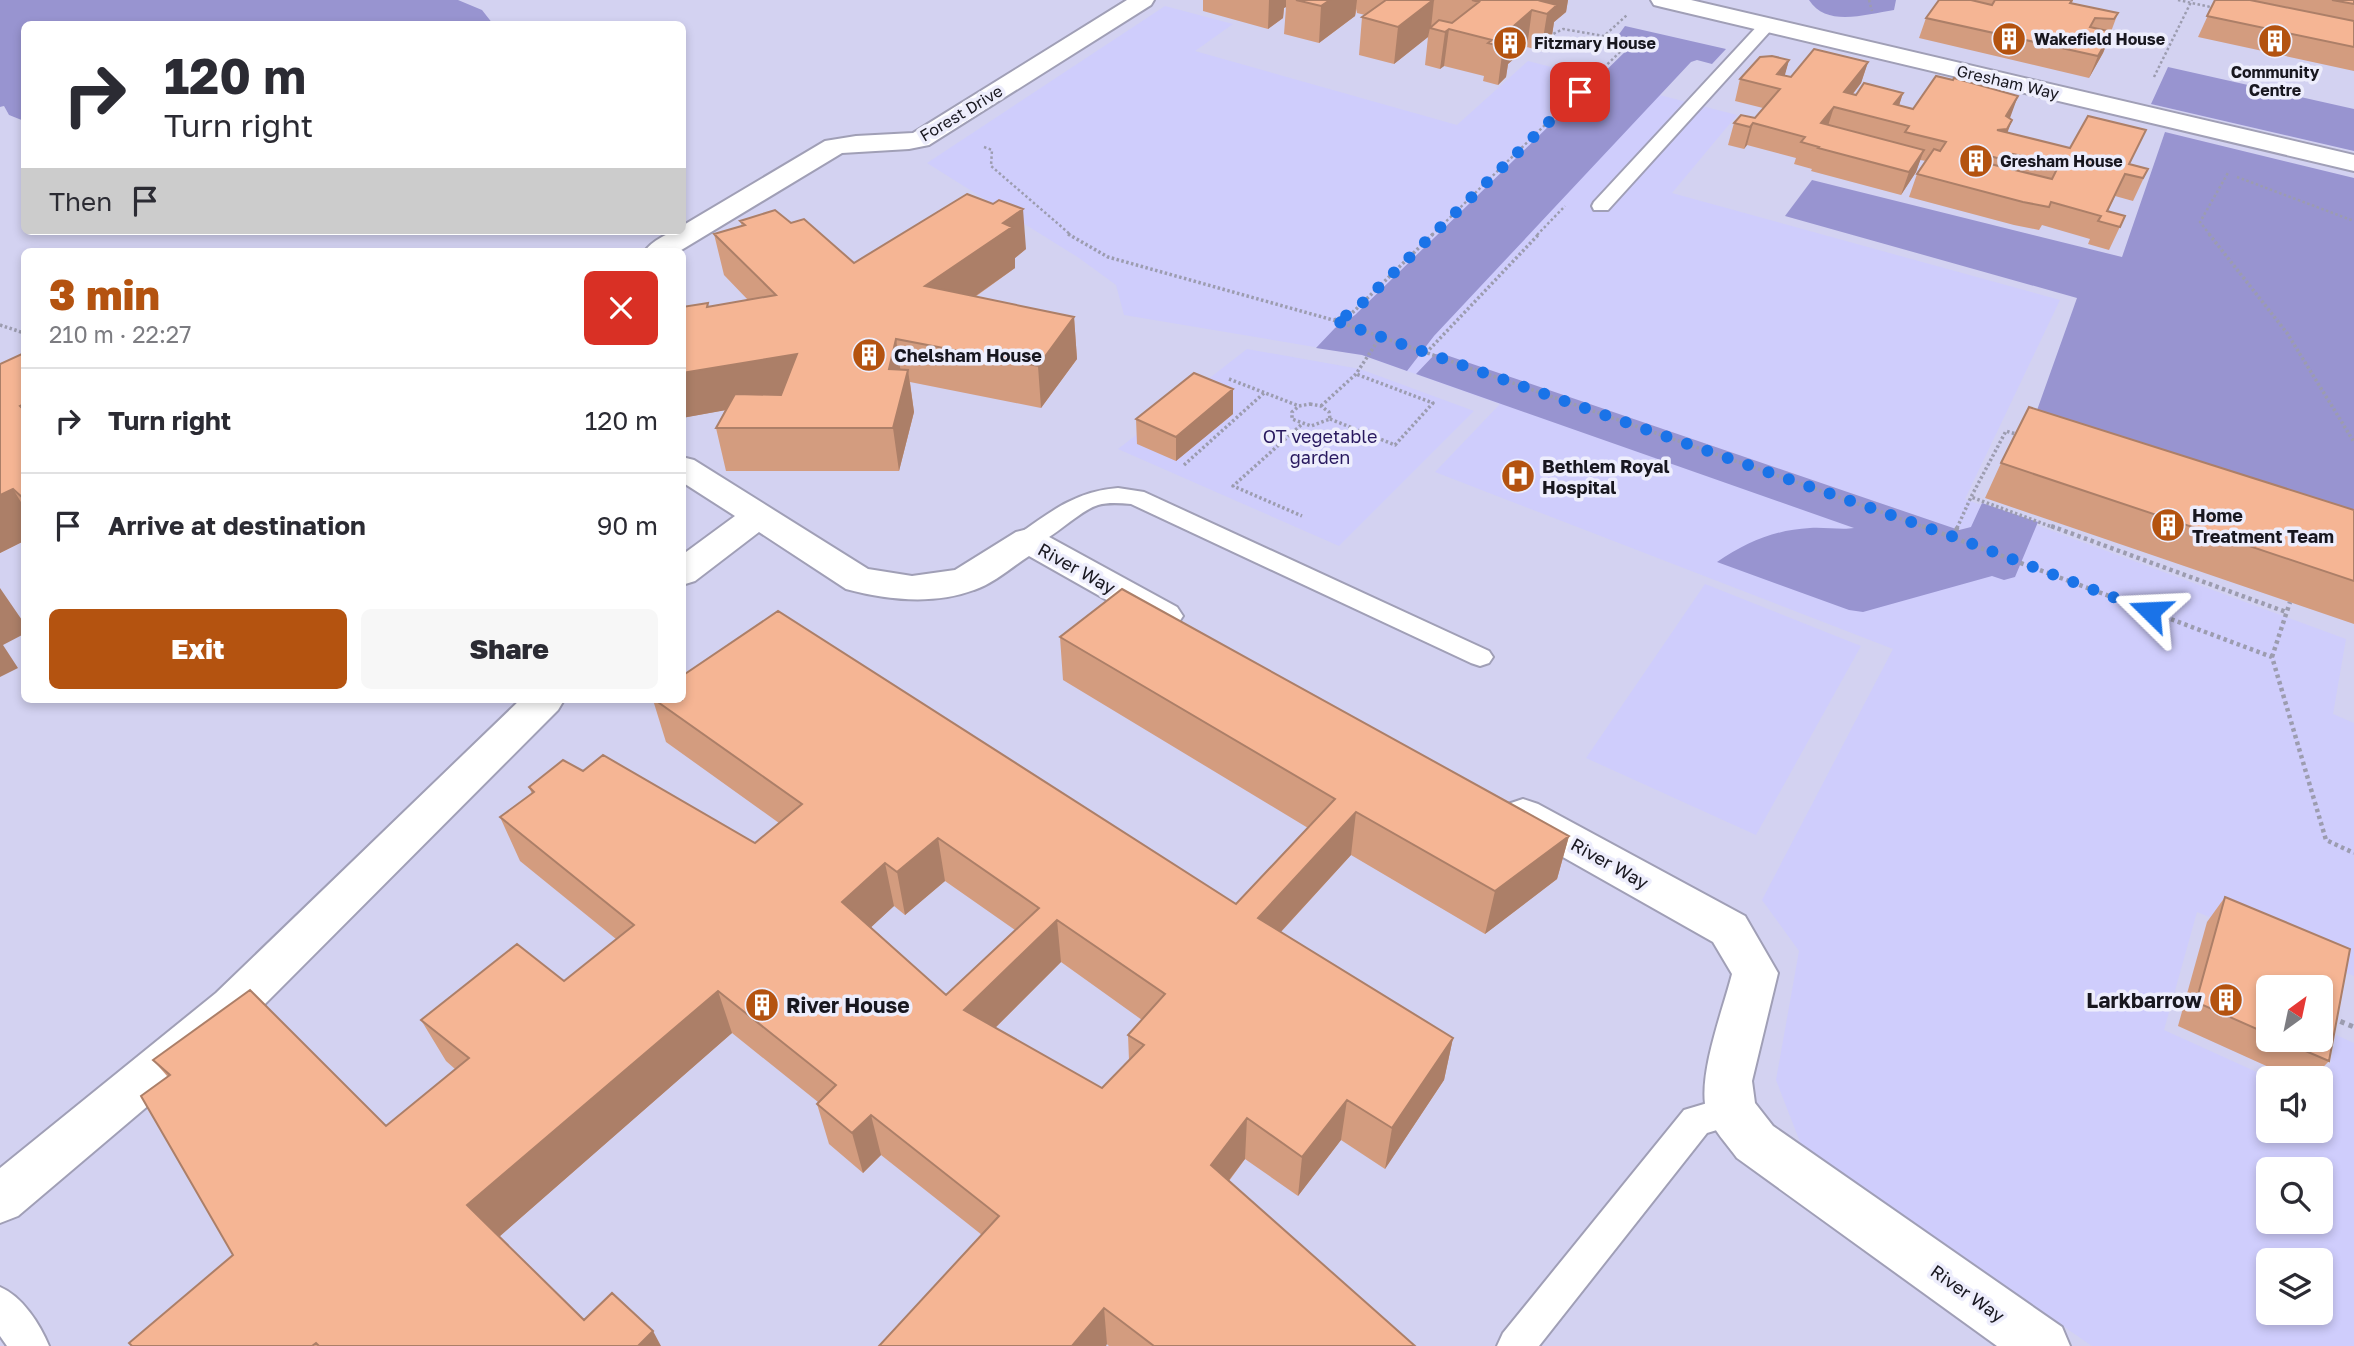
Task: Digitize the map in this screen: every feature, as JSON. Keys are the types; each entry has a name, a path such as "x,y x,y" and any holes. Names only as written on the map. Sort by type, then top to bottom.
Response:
{"street":[{"name":"Forest Drive","path":"665,248 834,147 856,142 899,145 920,140 1143,0"},
{"name":"Gresham Way","path":"1662,0 2354,163"},
{"name":"River Way","path":"686,470 859,580 912,588 964,581 1028,540 1197,634"},
{"path":"686,570 757,517"},
{"path":"0,1199 232,1007 541,703"},
{"name":"River Way","path":"1487,795 1729,929 1755,973 1728,1081 1731,1111 1755,1142 2043,1346"}],"lane":[{"path":"1601,206 1767,25"},
{"path":"1028,540 1090,498 1112,493 1136,497 1480,657"},
{"path":"1516,1346 1696,1121 1731,1111"},
{"path":"0,1305 30,1346"}],"path":[{"path":"2178,0 2218,8"},
{"path":"2152,81 2192,1"},
{"path":"1604,36 1633,9"},
{"path":"1333,320 1351,314 1627,46 1604,36 1563,29 1554,31 1544,40"},
{"path":"937,130 992,150 991,166 1062,230 1108,257 1381,336 1954,537 2272,657"},
{"path":"2230,164 2229,174 2200,222 2287,333 2354,442"},
{"path":"1426,352 1568,203"},
{"path":"0,325 21,332"},
{"path":"1321,406 1356,374 1381,336"},
{"path":"1330,419 1395,444 1433,403 1356,374"},
{"path":"1229,379 1299,406"},
{"path":"1184,465 1264,393"},
{"path":"1299,406 1321,406 1329,412 1330,419 1324,425 1301,425 1292,419 1292,412 1299,406"},
{"path":"1301,425 1233,486 1302,516"},
{"path":"1954,537 1971,497 2007,431 2019,435"},
{"path":"1971,497 2286,612"},
{"path":"2290,602 2272,657 2326,840 2354,853"},
{"path":"2333,1019 2354,1027"}],"shaded area":[{"path":"0,0 458,0 482,10 491,21 21,21 21,120 9,115 4,106 0,107"},
{"name":"Bethlem Royal Hospital","path":"356,0 2354,0 2354,1346 0,1346 0,107 4,106 9,115 21,120 21,235 686,235 686,21 300,21"},
{"path":"1809,0 1896,0 1894,10 1836,17 1817,9"},
{"path":"1625,26 1726,49 1712,64 1697,60 1691,62 1434,336 1407,371 1362,355 1316,348 1335,328 1355,315 1631,46 1631,42 1617,37"},
{"path":"2168,67 2354,109 2354,151 2151,104"},
{"path":"2165,132 2354,178 2354,532 2031,427 2077,298 1785,216 1812,180 2122,257"},
{"path":"1435,354 1446,355 1959,530 1971,527 1982,503 2038,522 2015,577 2004,580 1992,576 1863,612 1849,610 1717,562 1750,543 1784,531 1854,528 1416,374"}],"green space":[{"path":"1165,6 1233,24 1195,51 1457,125 1528,61 1737,115 1672,193 2060,300 1965,499 2346,639 2333,714 2354,723 2354,976 2197,912 2164,1030 2256,1072 2256,1143 2333,1143 2333,1066 2330,1066 2336,1035 2354,1043 2354,1346 2092,1346 1802,1147 1776,1080 1799,951 1762,900 1893,649 1435,472 1500,404 1362,355 1124,315 1116,285 1079,258 927,163"},
{"name":"OT vegetable garden","path":"1247,349 1360,369 1474,411 1339,546 1118,449"},
{"path":"1705,584 1861,646 1756,835 1586,758"}],"building":[{"path":"1296,0 1330,0 1321,6"},
{"path":"1386,0 1433,0 1398,27 1362,17"},
{"path":"1472,0 1543,0 1541,1 1557,5 1547,14 1532,10 1501,37 1511,40 1503,47 1488,43 1492,40 1449,29 1445,32 1430,28 1439,20 1452,23 1479,2"},
{"path":"1939,0 1971,0 1992,5 1995,0 2072,0 2070,3 2118,13 2114,19 2095,18 2090,27 2112,32 2098,56 1926,18"},
{"path":"2215,0 2250,0 2354,21 2354,47 2207,16"},
{"path":"2332,0 2354,0 2354,4"},
{"path":"1814,49 1868,62 1844,92 1856,95 1864,83 1903,93 1894,104 1913,109 1936,76 1954,78 2018,96 2006,116 2012,120 2007,129 1997,130 2070,148 2088,116 2146,130 2129,164 2148,169 2143,178 2125,174 2107,211 2125,216 2120,227 2098,221 2101,216 2051,202 2049,207 2023,202 1917,174 1934,149 1940,151 1946,142 1905,132 1909,126 1834,107 1821,123 1924,150 1909,172 1801,142 1805,137 1753,123 1750,127 1734,123 1741,115 1755,118 1780,89 1740,79 1760,57 1772,56 1789,60 1777,74 1791,77","holes":["1974,152 2009,161 2013,154 2059,165 2052,179 1970,159"]},
{"path":"967,194 993,204 999,200 1023,209 1003,223 1012,227 925,286 1074,317 1038,366 896,339 889,369 908,370 893,428 716,428 735,394 781,395 797,354 686,372 686,306 708,303 707,307 776,295 714,234 745,225 740,221 775,210 791,223 804,219 854,263"},
{"path":"21,354 21,496 13,489 0,495 0,364"},
{"path":"1194,373 1233,389 1176,437 1136,419"},
{"path":"2029,407 2354,510 2354,581 2001,463"},
{"name":"River House","path":"1122,589 1569,836 1495,891 1356,812 1258,918 1453,1038 1392,1128 1347,1100 1302,1157 1247,1118 1211,1165 1415,1346 1154,1346 1104,1308 1072,1346 879,1346 999,1216 871,1115 852,1133 817,1104 836,1085 718,991 467,1205 584,1320 612,1293 653,1331 638,1346 319,1346 316,1343 312,1346 132,1346 129,1343 233,1255 141,1096 170,1075 153,1060 250,990 386,1126 469,1058 421,1020 517,944 564,981 634,925 500,817 534,792 529,787 563,760 583,771 603,755 755,843 802,804 659,703 686,703 686,673 778,611 1236,904 1335,799 1060,637","holes":["938,838 1039,908 946,995 842,902 885,863 897,872","1057,920 1165,994 1128,1035 1144,1045 1102,1088 964,1010"]},
{"path":"2225,897 2350,949 2333,1040 2333,975 2256,975 2256,1029 2196,1002"},
{"path":"2308,1052 2331,1052 2329,1061"}],"place":[{"name":"Wakefield House","path":"2009,39"},
{"name":"Community Centre","path":"2275,41"},
{"name":"Fitzmary House","path":"1510,43"},
{"name":"Gresham House","path":"1976,161"},
{"name":"Chelsham House","path":"869,355"},
{"name":"Bethlem Royal Hospital","path":"1518,476"},
{"name":"Home Treatment Team","path":"2168,525"},
{"name":"Larkbarrow","path":"2226,1000"},
{"name":"River House","path":"762,1005"}],"route":[{"path":"1580,92 1351,314 1333,320 1954,537 2150,611"}]}
